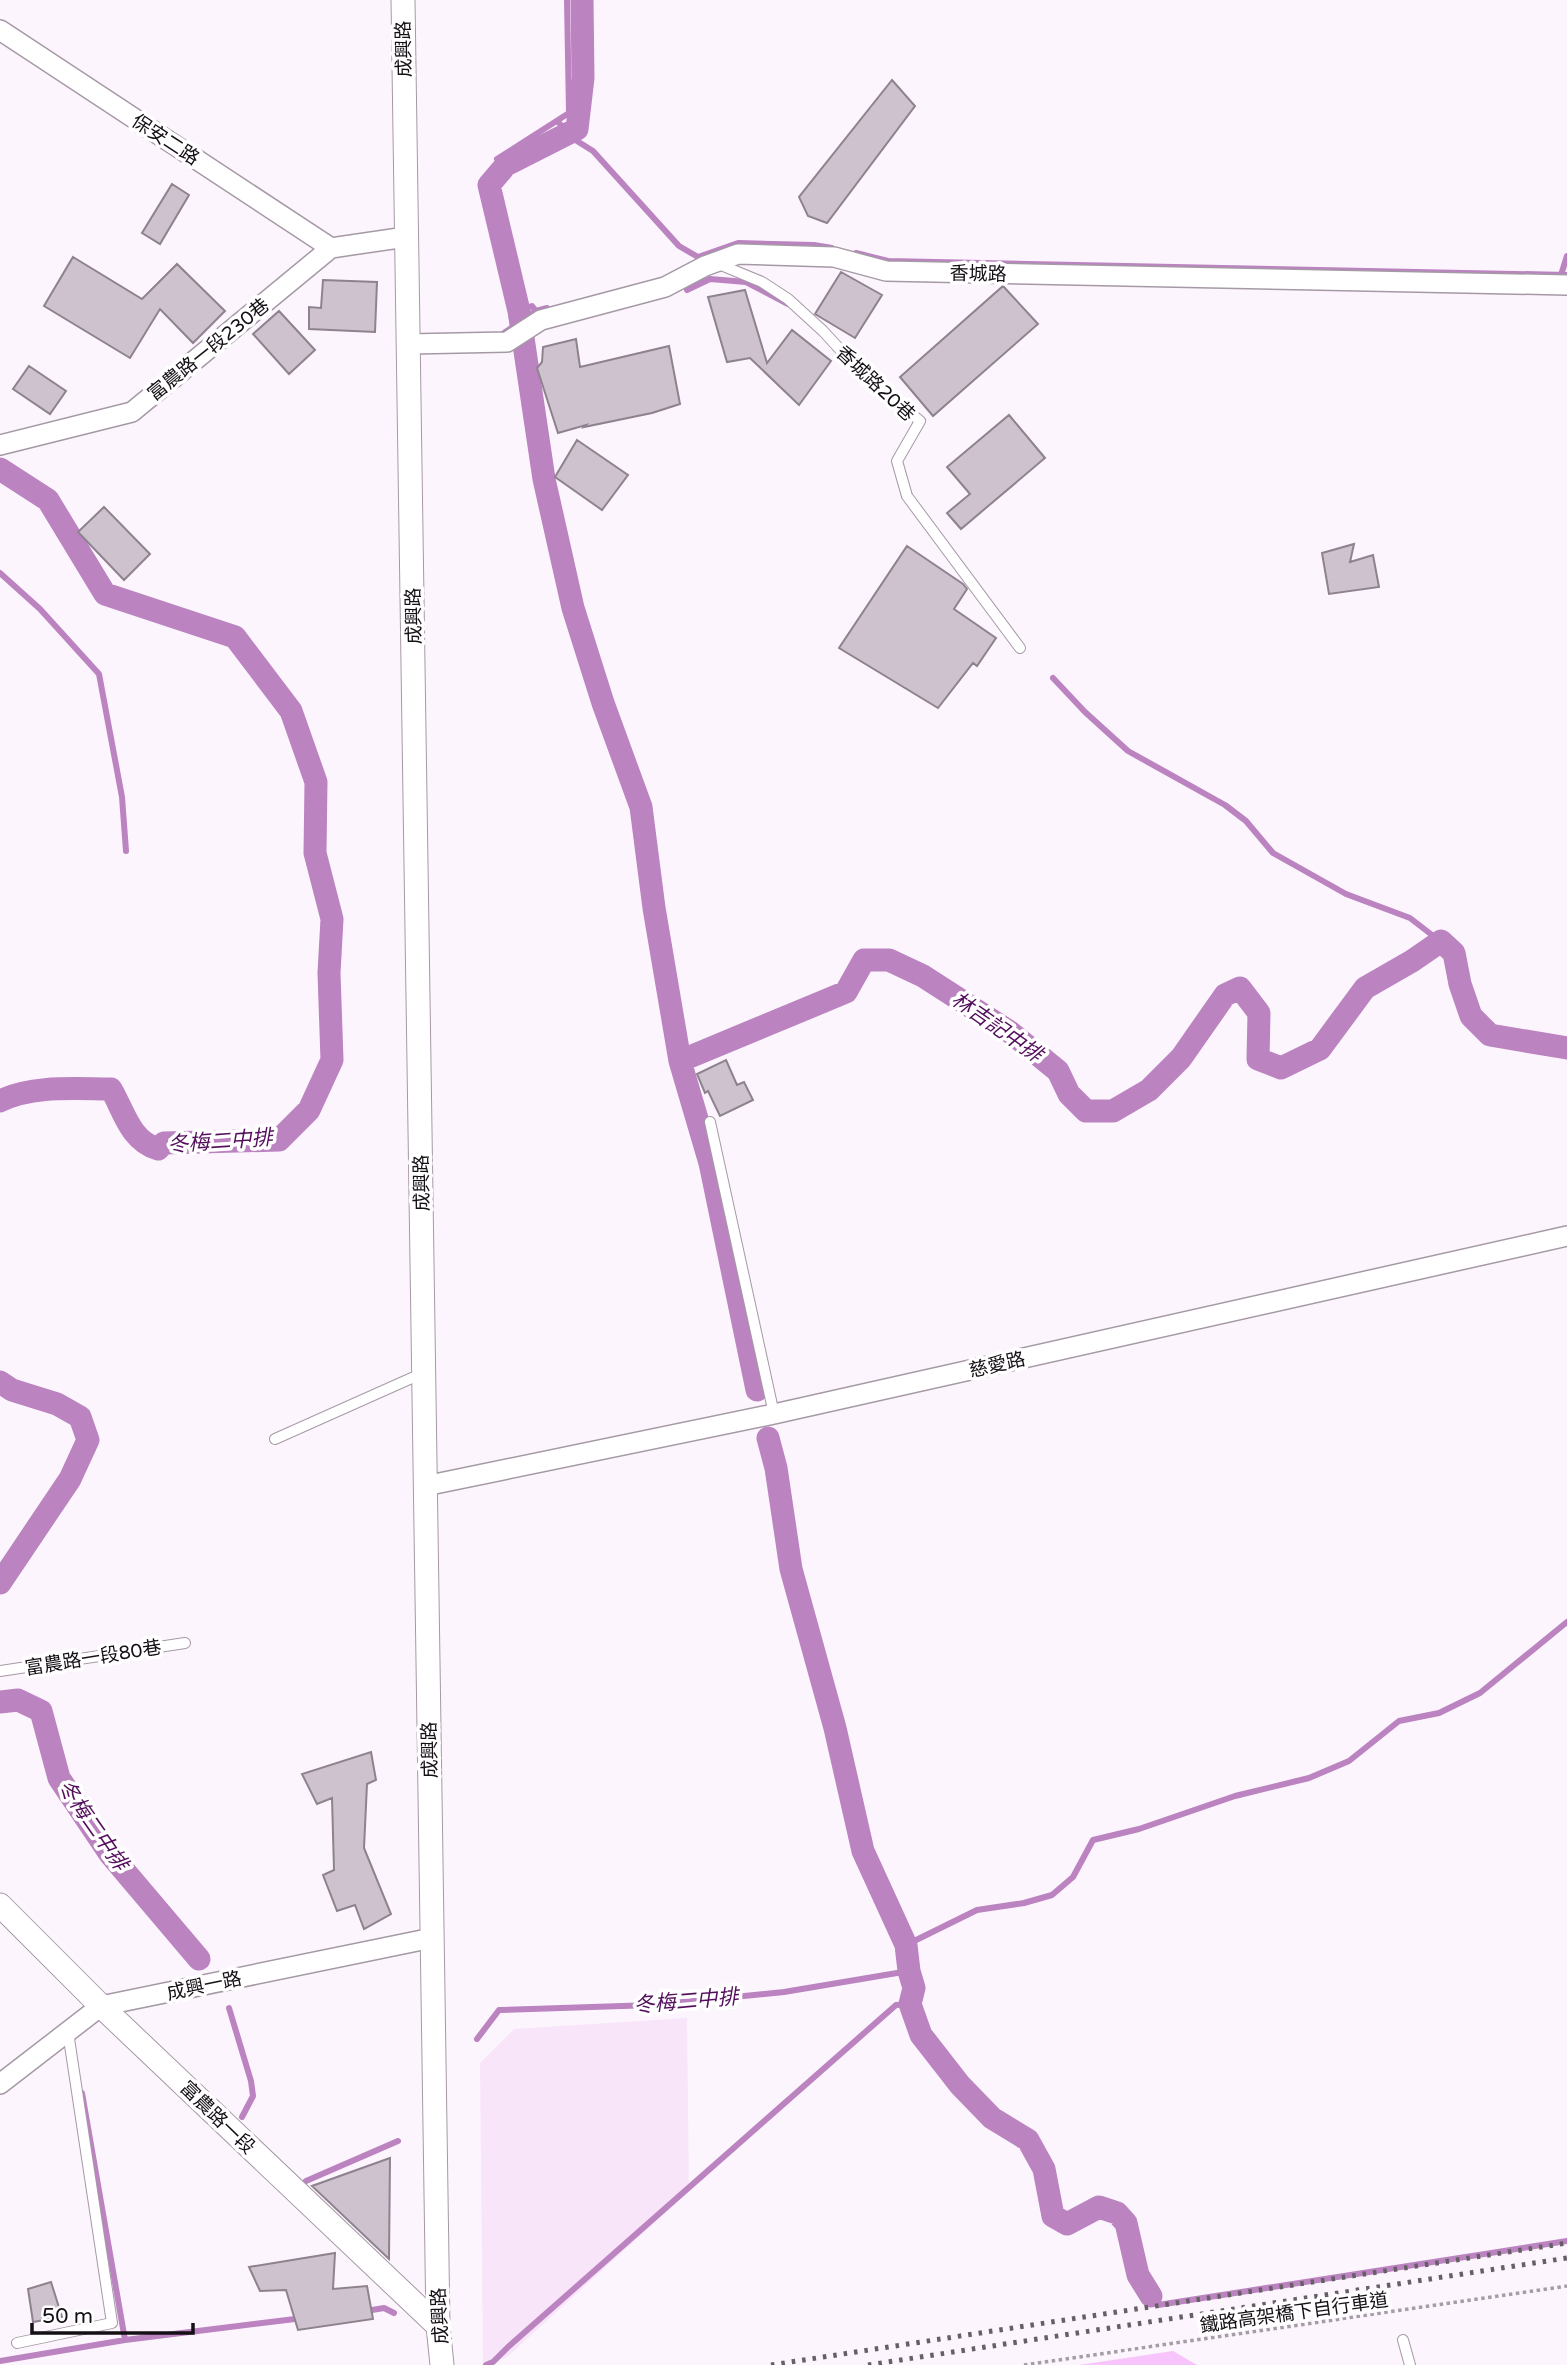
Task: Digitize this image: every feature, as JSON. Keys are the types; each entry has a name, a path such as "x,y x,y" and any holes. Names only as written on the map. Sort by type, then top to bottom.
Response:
{"street":[{"name":"成興路","path":"403,0 438,2326 442,2365"},
{"name":"保安二路","path":"0,30 331,248"},
{"path":"331,248 405,237"},
{"name":"富農路一段230巷","path":"1,443 132,412 331,248"},
{"name":"香城路","path":"409,344 507,342 541,320 665,287 738,254 834,257 886,271 1567,285"},
{"name":"慈愛路","path":"425,1486 774,1415 1567,1236"},
{"name":"富農路一段","path":"0,1905 101,2006 438,2326"},
{"name":"成興一路","path":"0,2084 101,2006 432,1938"}],"lane":[{"name":"香城路20巷","path":"716,263 762,282 789,299 857,368 920,421 897,461 907,496 1020,648"},
{"path":"710,1122 774,1415"},
{"path":"275,1439 424,1373"},
{"name":"富農路一段80巷","path":"0,1671 185,1643"},
{"path":"16,2343 111,2323 68,2031"},
{"path":"1403,2340 1410,2365"}],"path":[{"name":"鐵路高架橋下自行車道","path":"1024,2365 1567,2286"}],"shaded area":[{"path":"687,2018 689,2191 506,2358 483,2362 480,2063 514,2029"},
{"path":"1173,2351 1197,2365 1079,2365"}],"building":[{"path":"892,80 915,106 827,223 808,216 799,197"},
{"path":"172,184 189,195 160,244 142,233"},
{"path":"73,257 142,299 177,264 225,311 193,343 160,309 130,358 44,306"},
{"path":"841,272 882,295 855,338 815,314"},
{"path":"323,280 377,282 375,332 309,329 309,307 321,308"},
{"path":"1003,286 1038,324 933,416 900,377"},
{"path":"745,290 767,363 792,330 831,361 799,405 750,358 727,362 708,297"},
{"path":"279,311 315,350 289,374 253,334"},
{"path":"576,339 580,367 669,346 680,404 652,413 558,433 537,368 542,362 543,347"},
{"path":"29,366 66,391 50,414 13,389"},
{"path":"1009,415 1045,458 961,529 947,513 970,494 947,467"},
{"path":"577,440 628,475 602,510 555,477"},
{"path":"104,507 150,554 124,580 78,532"},
{"path":"1354,544 1350,562 1373,555 1379,587 1329,594 1322,553"},
{"path":"907,546 963,584 967,589 954,609 996,638 977,666 973,663 938,708 839,648"},
{"path":"726,1060 737,1085 744,1082 753,1100 720,1116 708,1091 705,1093 697,1074"},
{"path":"371,1752 376,1780 367,1784 364,1848 391,1914 364,1929 355,1905 337,1911 323,1875 334,1870 332,1798 317,1804 302,1774"},
{"path":"390,2158 389,2259 312,2186"},
{"path":"335,2253 333,2289 367,2286 373,2319 298,2330 286,2290 260,2291 249,2267"},
{"path":"51,2282 62,2317 33,2322 28,2289"}],"waterway":[{"path":"497,159 569,113 567,0"},
{"path":"582,0 583,78 577,129 506,165 489,185 519,311 544,479 573,608 603,703 641,807 654,908 680,1061 710,1163 757,1390"},
{"path":"557,121 577,141 593,151 679,246 698,257 738,243 832,248"},
{"path":"856,253 888,261 1567,275"},
{"path":"1561,275 1567,256"},
{"path":"687,290 710,279 746,282 788,304"},
{"path":"519,311 532,306 536,311"},
{"path":"504,333 536,311 547,308"},
{"path":"0,469 48,500 105,594 235,637 291,711 316,782 315,853 332,919 329,973 332,1060 309,1110 279,1140 164,1143 158,1149 148,1145 134,1132 111,1089 40,1090 0,1101"},
{"path":"0,573 40,609 99,674 122,797 126,851"},
{"path":"1053,678 1128,751 1225,805 1246,821 1273,853 1346,894 1410,918 1432,935"},
{"name":"林吉記中排","path":"680,1061 846,992 864,960 889,960 923,976 1010,1032 1058,1071 1069,1094 1086,1111 1113,1111 1149,1090 1181,1058 1225,995 1240,988 1259,1013 1258,1059 1281,1068 1320,1049 1365,988 1441,941 1454,953 1460,984 1471,1016 1490,1035 1567,1048"},
{"name":"冬梅二中排","path":"0,1382 12,1390 57,1404 80,1417 88,1440 70,1479 0,1583"},
{"path":"768,1438 776,1468 791,1569 835,1728 863,1851 906,1945 914,1988 910,2004 921,2035 960,2085 992,2118 1028,2140 1044,2169 1053,2216 1067,2224 1099,2207 1117,2213 1126,2223 1138,2275 1151,2296"},
{"path":"906,1945 977,1910 1024,1903 1052,1895 1073,1877 1093,1840 1139,1829 1235,1796 1309,1778 1349,1761 1399,1721 1439,1713 1480,1693 1567,1622"},
{"name":"冬梅二中排","path":"0,1702 18,1700 41,1711 59,1778 110,1854 199,1959"},
{"name":"冬梅二中排","path":"477,2039 499,2010 653,2005 784,1992 909,1971"},
{"path":"486,2365 493,2362 896,2005 910,2004"},
{"name":"冬梅二中排","path":"229,2008 253,2096 242,2117"},
{"path":"82,2093 125,2340"},
{"name":"冬梅二中排","path":"306,2181 398,2141"},
{"path":"1158,2305 1567,2241"},
{"path":"366,2311 384,2308 394,2313"},
{"path":"0,2361 125,2340 303,2318"}],"railway":[{"path":"771,2365 1567,2243"},
{"path":"868,2365 1567,2258"}]}
